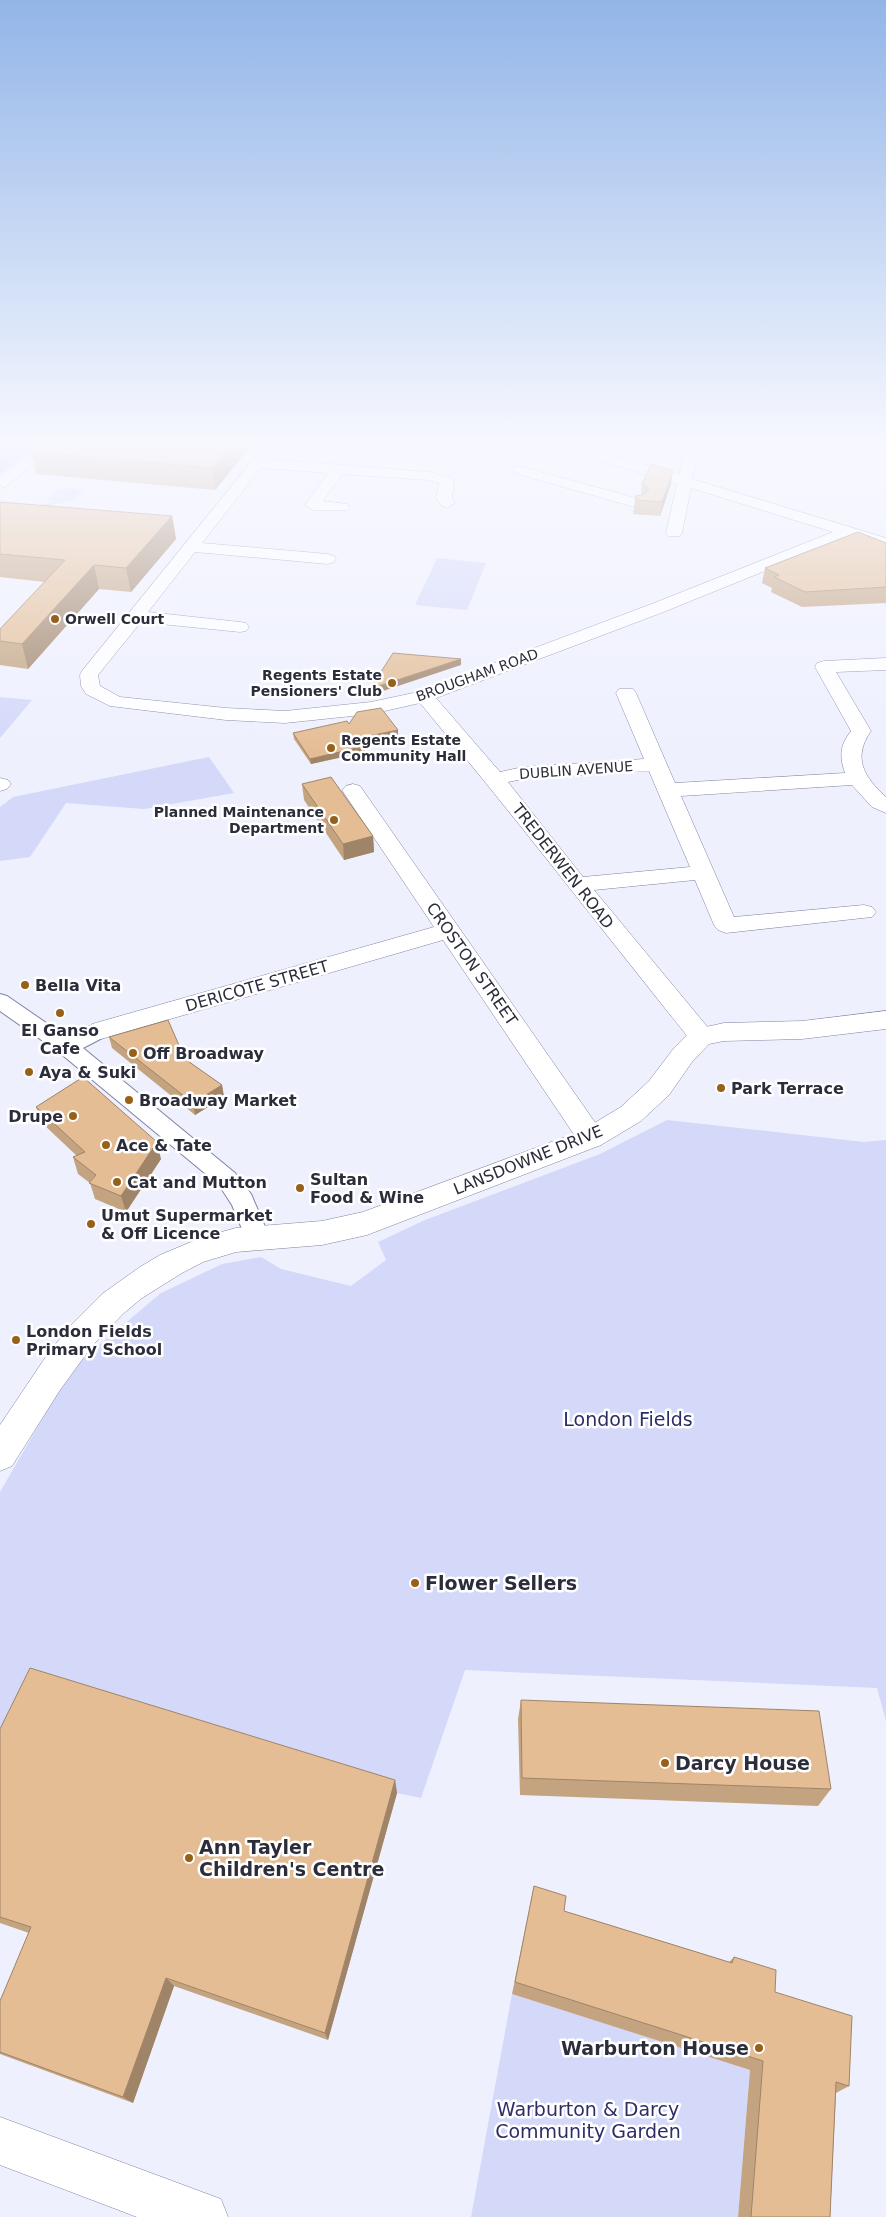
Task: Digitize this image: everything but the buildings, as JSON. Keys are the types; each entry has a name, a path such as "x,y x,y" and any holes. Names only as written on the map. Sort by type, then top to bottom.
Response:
{"street":[{"path":"136,616 194,544"},
{"name":"BROUGHAM ROAD","path":"136,616 89,675 88,682 92,689 103,697 117,702 226,714 285,717 371,708 424,696 654,609 816,544"},
{"path":"192,547 328,559"},
{"path":"136,616 240,628"},
{"path":"886,664 824,667 861,731 852,745 852,758 858,778 876,801 886,807"},
{"name":"DUBLIN AVENUE","path":"626,693 726,925 864,912"},
{"name":"TREDERWEN ROAD","path":"424,696 495,779 577,885 670,1001 701,1036"},
{"name":"DUBLIN AVENUE","path":"495,779 523,773 657,764"},
{"path":"668,790 858,778"},
{"name":"CROSTON STREET","path":"353,790 591,1138"},
{"path":"577,885 590,882 704,872"},
{"name":"DERICOTE STREET","path":"68,1048 102,1030 448,931"},
{"path":"0,1001 68,1048 226,1179 243,1201 257,1236"},
{"path":"701,1036 724,1032 802,1030 886,1020"},
{"name":"LANSDOWNE DRIVE","path":"0,1455 68,1352 111,1306 173,1262 234,1240 257,1236 333,1231 366,1223 591,1138 631,1114 659,1088 683,1055 701,1036"},
{"path":"0,2141 203,2217"}],"green space":[{"path":"437,558 486,563 467,610 415,605"},
{"path":"0,697 32,700 0,738"},
{"path":"209,757 234,793 144,809 66,803 30,857 0,861 0,807 13,797"},
{"name":"London Fields","path":"667,1120 864,1142 886,1140 886,1721 877,1688 465,1670 421,1798 397,1793 0,1767 0,1492 71,1369 161,1293 222,1264 261,1257 281,1269 351,1286 386,1260 378,1242 425,1220 600,1154"},
{"name":"Warburton & Darcy Community Garden","path":"512,1994 750,2070 738,2217 471,2217"}],"place":[{"name":"Orwell Court","path":"55,619"},
{"name":"Regents Estate Pensioners' Club","path":"392,683"},
{"name":"Regents Estate Community Hall","path":"331,748"},
{"name":"Planned Maintenance Department","path":"334,820"},
{"name":"Bella Vita","path":"25,985"},
{"name":"El Ganso Cafe","path":"60,1013"},
{"name":"Off Broadway","path":"133,1053"},
{"name":"Aya & Suki","path":"29,1072"},
{"name":"Park Terrace","path":"721,1088"},
{"name":"Broadway Market","path":"129,1100"},
{"name":"Drupe","path":"73,1116"},
{"name":"Ace & Tate","path":"106,1145"},
{"name":"Cat and Mutton","path":"117,1182"},
{"name":"Sultan Food & Wine","path":"300,1188"},
{"name":"Umut Supermarket & Off Licence","path":"91,1224"},
{"name":"London Fields Primary School","path":"16,1340"},
{"name":"Flower Sellers","path":"415,1583"},
{"name":"Darcy House","path":"665,1763"},
{"name":"Ann Tayler Children's Centre","path":"189,1858"},
{"name":"Warburton House","path":"759,2048"}]}
